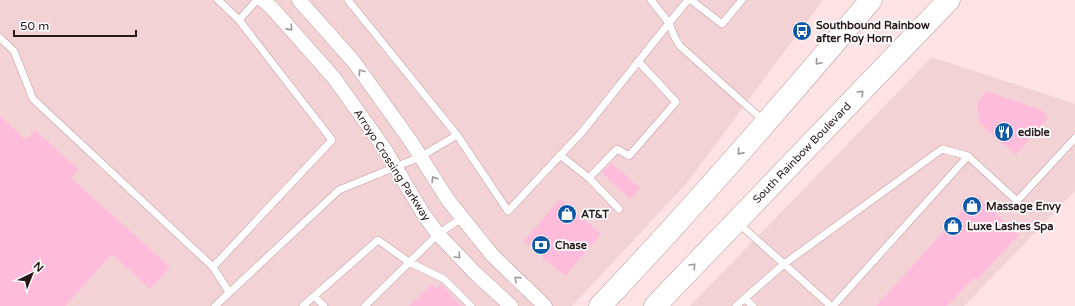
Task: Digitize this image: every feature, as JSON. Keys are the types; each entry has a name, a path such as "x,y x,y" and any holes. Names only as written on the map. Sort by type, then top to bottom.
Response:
{"main road":[{"path":"600,306 646,258 766,123 871,0"},
{"name":"South Rainbow Boulevard","path":"655,306 949,0"},
{"path":"620,306 646,258"}],"street":[{"name":"Arroyo Crossing Parkway","path":"263,0 272,8 334,78 384,148 424,215 438,234 475,273 511,306"},
{"path":"299,0 354,62 410,140 448,200 462,218 493,256 545,306"}],"lane":[{"path":"213,267 332,140 239,20 218,0"},
{"path":"239,20 257,0"},
{"path":"348,0 457,135 508,211 582,132 688,0"},
{"path":"651,0 669,23 680,46 766,123"},
{"path":"692,0 722,24 742,0"},
{"path":"0,38 14,51 34,99 213,267 230,292"},
{"path":"589,178 617,149 629,156 676,102 638,61"},
{"path":"215,306 340,190 420,157 457,135"},
{"path":"736,306 784,264 942,150 968,156 1017,201 1075,138"},
{"path":"560,155 589,178 619,209"},
{"path":"736,221 832,306 968,156"},
{"path":"365,306 438,234 462,218"},
{"path":"303,306 378,240 409,262 444,279 471,306"},
{"path":"314,296 324,306"},
{"path":"745,299 753,306"}],"shaded area":[{"path":"0,0 823,0 686,184 572,306 0,306"},
{"path":"932,57 1075,104 1075,191 964,306 690,306"}],"building":[{"path":"987,91 1041,110 1048,117 1016,155 980,124 977,103"},
{"path":"0,116 26,140 35,130 79,170 71,178 170,267 150,289 112,254 65,306 0,306"},
{"path":"611,163 640,188 630,199 602,173"},
{"path":"976,195 1019,235 977,280 974,278 947,306 876,306"},
{"path":"560,199 601,234 565,276 524,241"},
{"path":"432,284 436,289 441,284 461,306 409,306"}],"place":[{"name":"Southbound Rainbow after Roy Horn","path":"802,31"},
{"name":"edible","path":"1004,132"},
{"name":"Massage Envy","path":"972,206"},
{"name":"AT&T","path":"567,214"},
{"name":"Luxe Lashes Spa","path":"953,226"},
{"name":"Chase","path":"541,245"}]}
